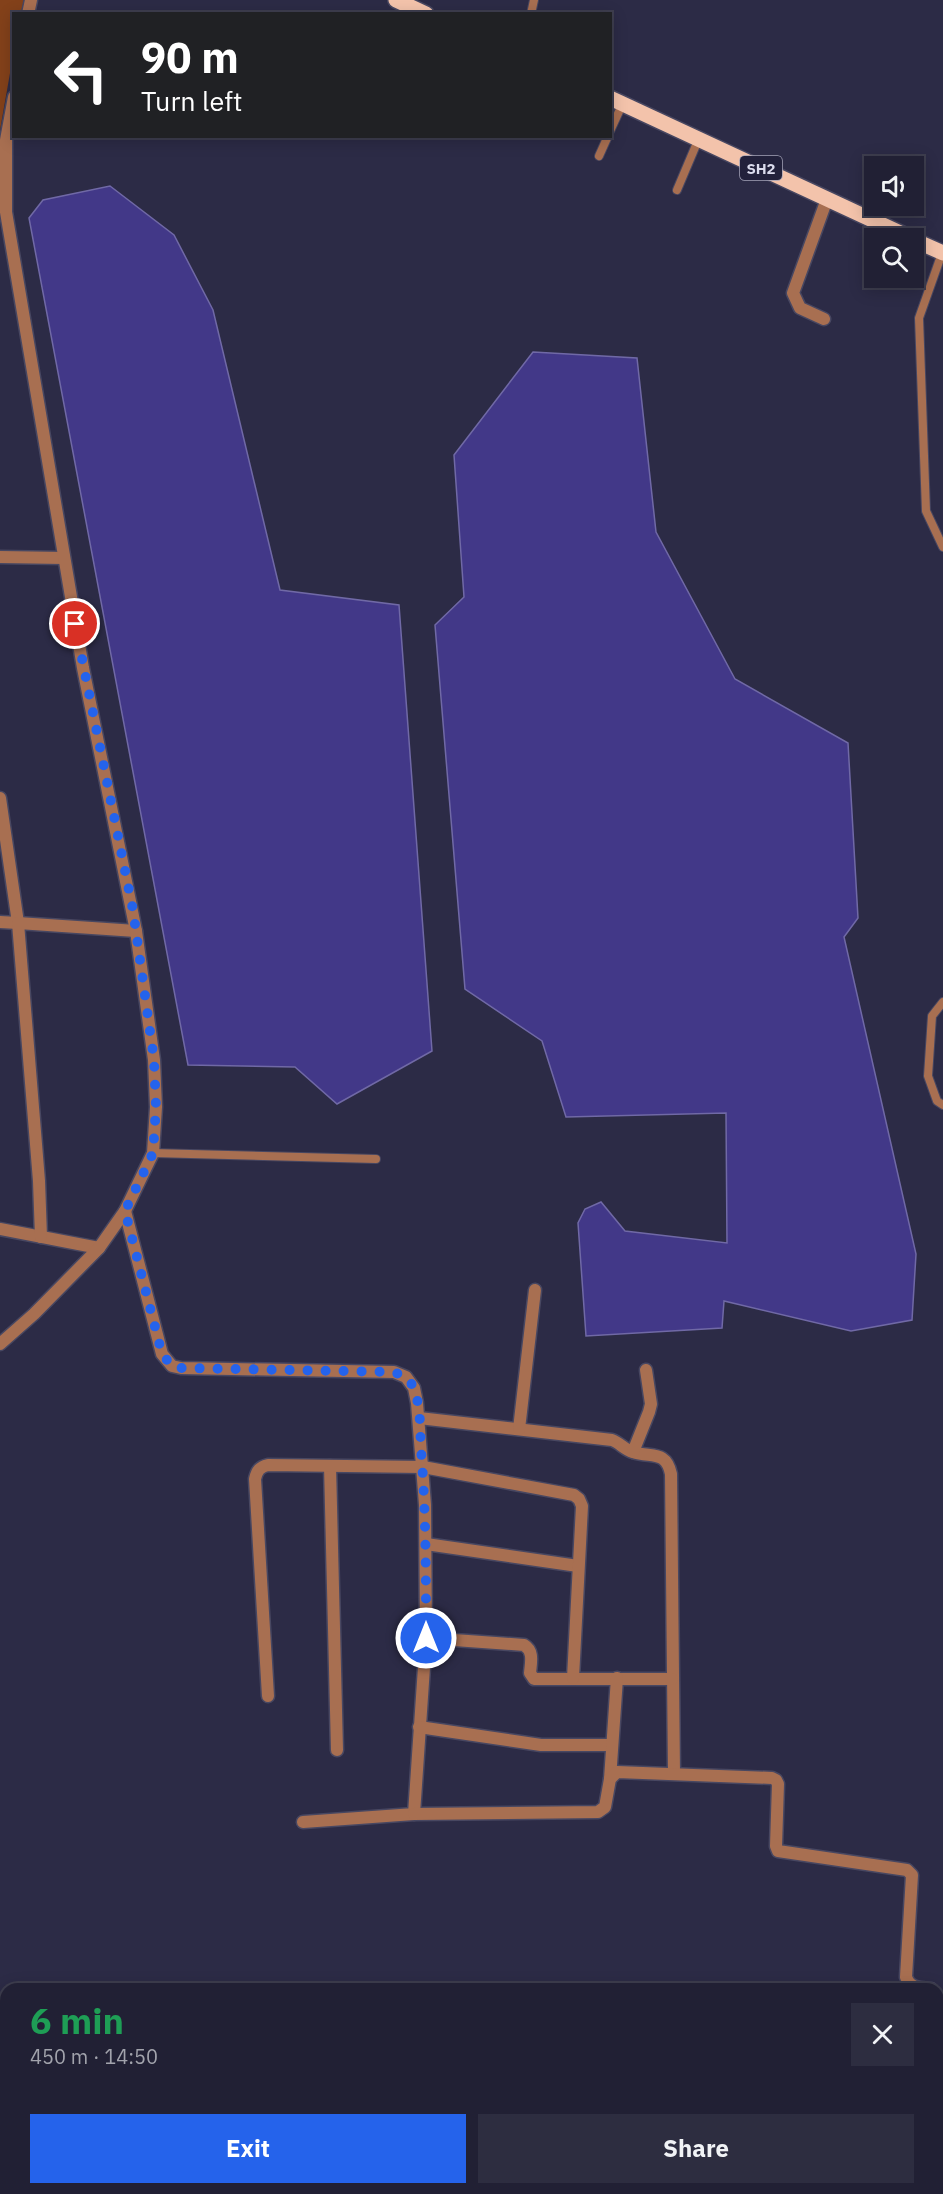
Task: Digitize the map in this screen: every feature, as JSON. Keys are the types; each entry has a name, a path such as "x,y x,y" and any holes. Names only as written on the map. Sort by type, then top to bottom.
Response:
{"main road":[{"path":"396,0 422,12"},
{"name":"SH2","path":"617,100 889,228"},
{"name":"SH2","path":"924,244 943,253"}],"street":[{"path":"0,1344 34,1314 99,1248 125,1211 153,1153 156,1107 154,1060 136,931 83,668 6,212 3,140 12,105"},
{"path":"824,319 800,308 793,293 827,199"},
{"path":"0,557 64,558"},
{"path":"0,798 18,923 39,1181 41,1237"},
{"path":"0,922 136,931"},
{"path":"125,1211 162,1354 172,1366 394,1372 406,1377 414,1388 423,1467 426,1544 426,1638 414,1814"},
{"path":"0,1229 99,1248"},
{"path":"519,1429 535,1290"},
{"path":"633,1452 650,1412 646,1370"},
{"path":"419,1418 612,1440 633,1452 660,1456 669,1466 671,1474 674,1773"},
{"path":"268,1696 255,1479 256,1472 268,1465 423,1467 574,1494 582,1506 573,1678"},
{"path":"330,1466 337,1750"},
{"path":"426,1544 578,1566"},
{"path":"426,1638 524,1645 529,1648 531,1654 530,1676 534,1679 672,1679"},
{"path":"303,1822 414,1814 598,1812 605,1807 610,1779 617,1678"},
{"path":"419,1728 541,1745 612,1745"},
{"path":"610,1779 617,1772 674,1773 776,1780 778,1784 776,1846 778,1851 907,1870 912,1875 906,1977 908,1983"}],"lane":[{"path":"612,122 617,100"},
{"path":"599,156 607,138"},
{"path":"677,190 699,138"},
{"path":"943,253 919,318 926,511 943,547"},
{"path":"943,1002 932,1016 928,1076 937,1101 943,1105"},
{"path":"153,1153 376,1158"}],"shaded area":[{"path":"0,0 24,0 21,12 12,12 12,62 0,130"},
{"path":"110,186 174,235 213,310 280,590 399,605 432,1051 337,1104 295,1067 188,1065 29,218 43,200"},
{"path":"533,352 637,358 656,532 735,679 848,743 858,918 844,937 916,1254 912,1320 851,1331 724,1301 722,1328 586,1336 578,1223 585,1209 601,1202 625,1231 727,1243 726,1113 566,1117 542,1041 465,989 435,625 464,597 454,455"}],"route":[{"path":"75,624 126,870 154,1060 156,1107 153,1153 125,1211 162,1354 172,1366 181,1368 394,1372 406,1377 414,1388 417,1403 424,1486 426,1638"}]}
